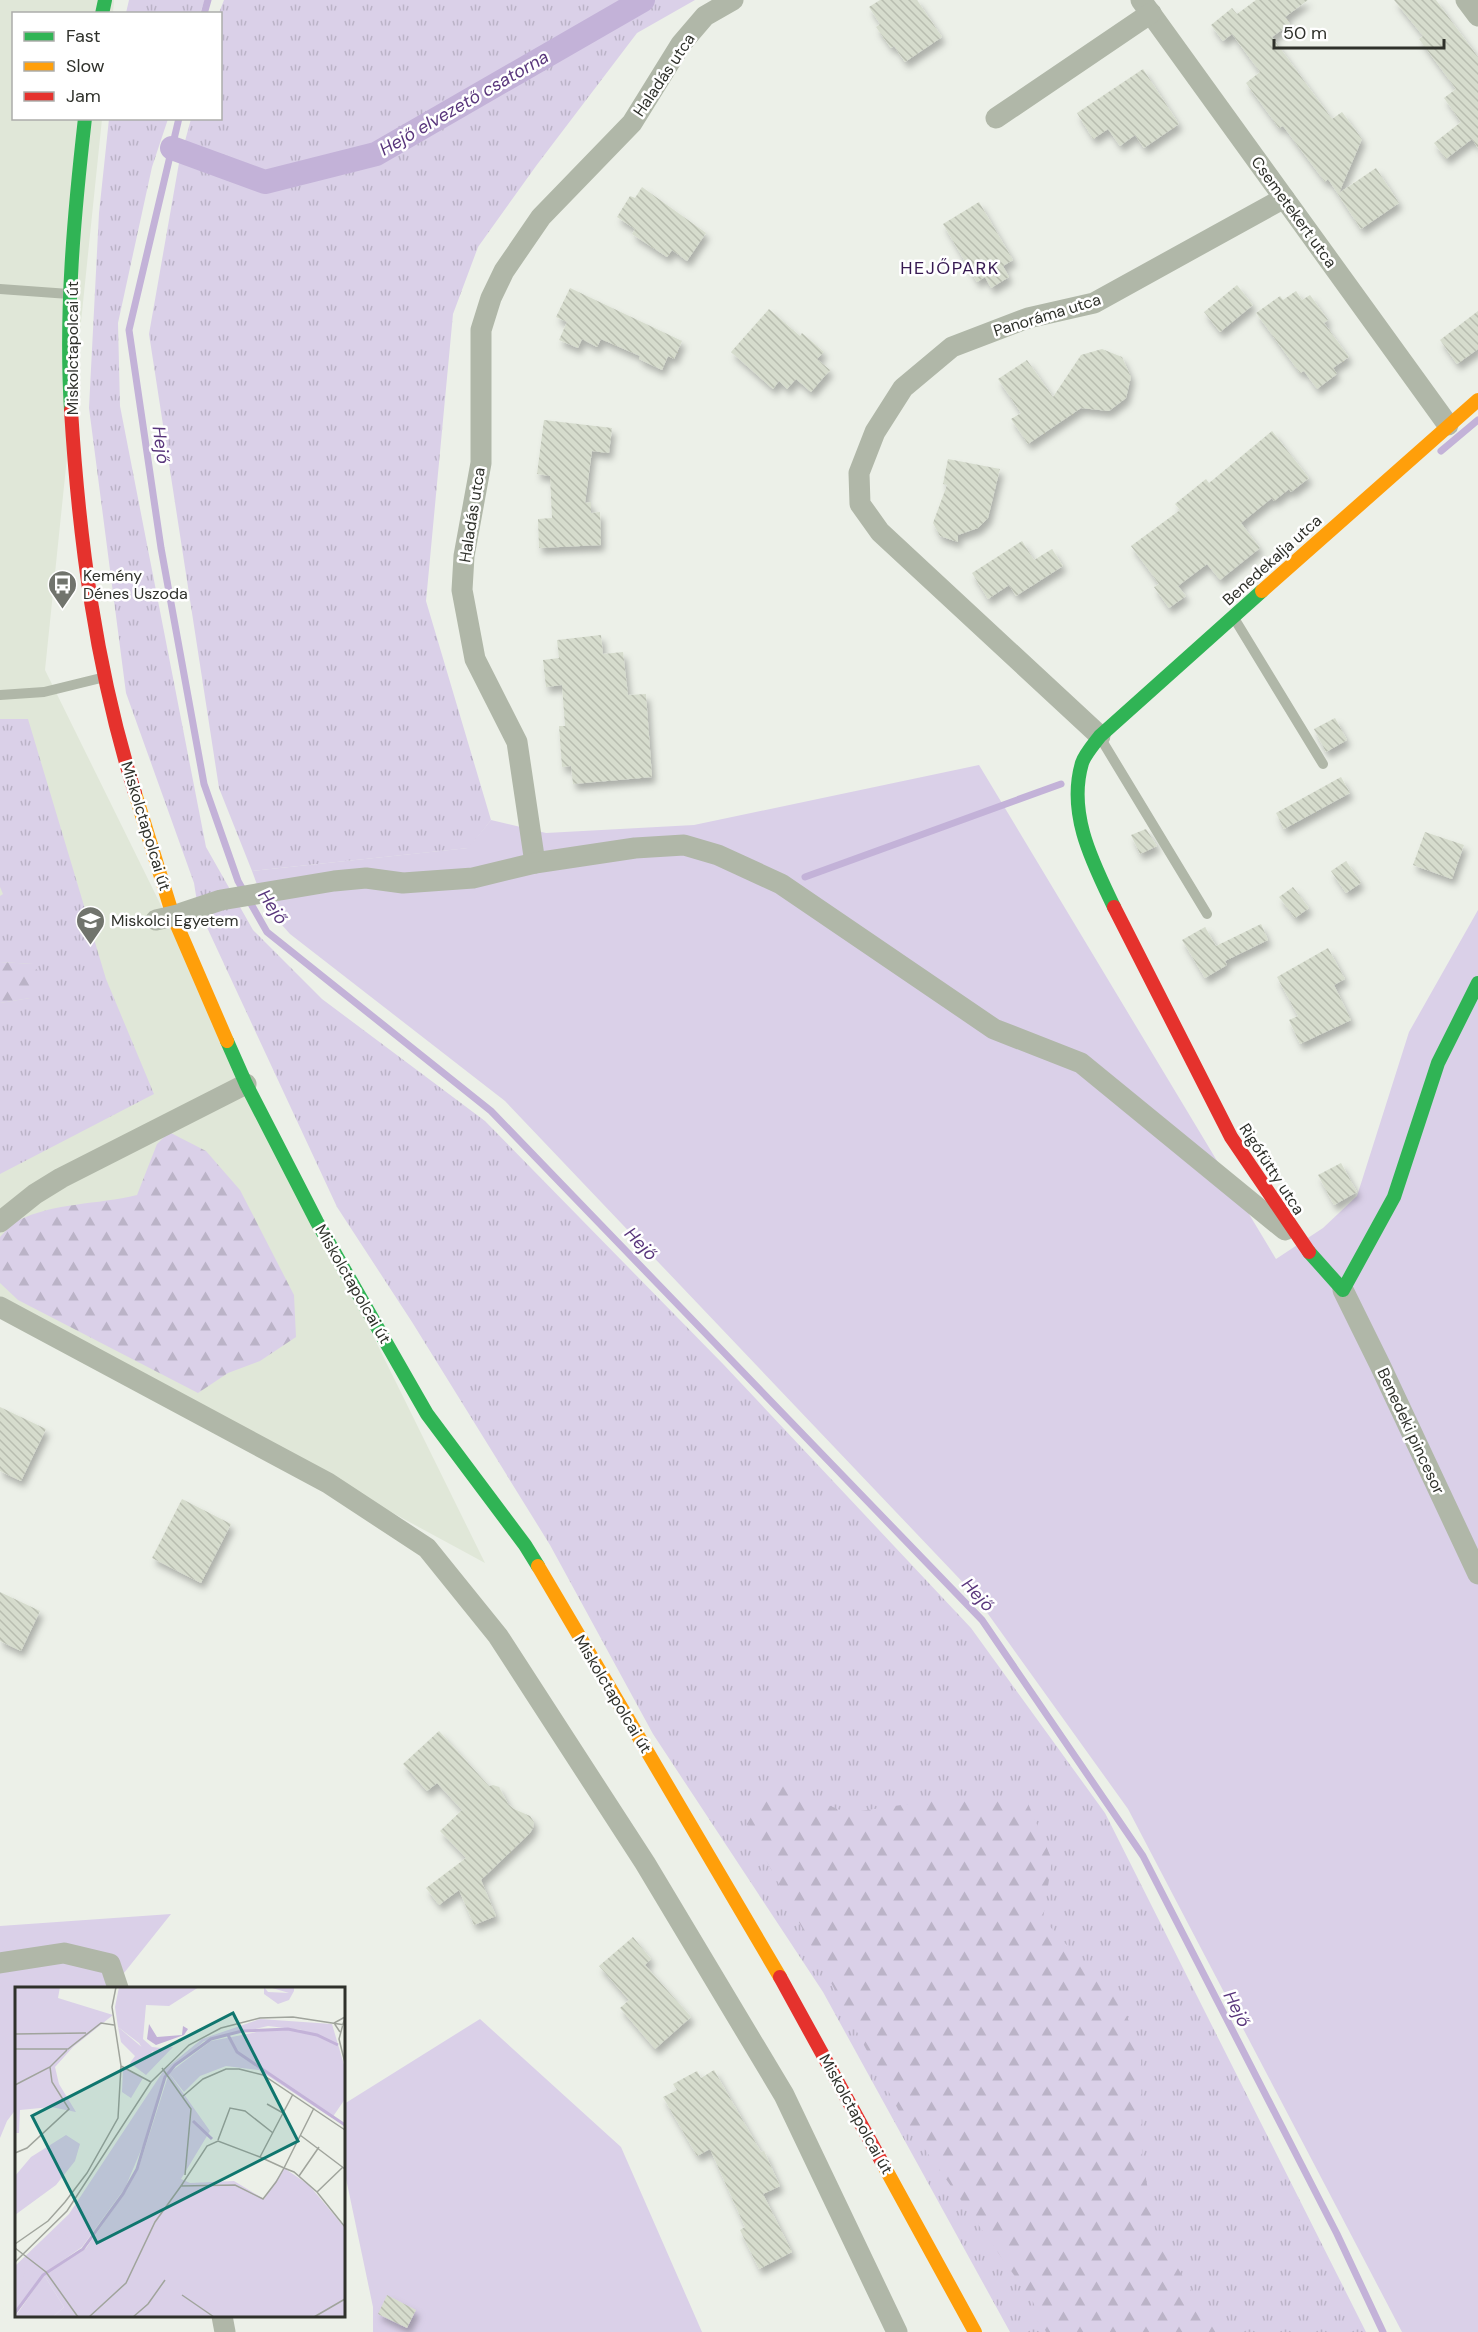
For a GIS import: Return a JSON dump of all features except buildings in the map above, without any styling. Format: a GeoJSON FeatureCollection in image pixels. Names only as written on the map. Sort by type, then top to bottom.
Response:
{"type":"FeatureCollection","features":[{"type":"Feature","properties":{"kind":"street","name":"Haladás utca"},"geometry":{"type":"LineString","coordinates":[[535,863],[517,742],[475,659],[462,590],[464,556],[481,463],[481,330],[491,298],[504,271],[541,217],[632,123],[681,44],[705,16],[733,0]]}},
{"type":"Feature","properties":{"kind":"street"},"geometry":{"type":"LineString","coordinates":[[1466,0],[1478,16]]}},
{"type":"Feature","properties":{"kind":"street"},"geometry":{"type":"LineString","coordinates":[[996,118],[1146,7]]}},
{"type":"Feature","properties":{"kind":"street","name":"Csemetekert utca"},"geometry":{"type":"LineString","coordinates":[[1146,7],[1448,425]]}},
{"type":"Feature","properties":{"kind":"street","name":"Miskolctapolcai út"},"geometry":{"type":"LineString","coordinates":[[85,120],[77,186],[70,294],[70,390],[76,488],[84,560],[104,677],[170,916],[246,1084],[317,1222],[427,1414],[525,1545],[792,1997],[975,2332]]}},
{"type":"Feature","properties":{"kind":"street","name":"Panoráma utca"},"geometry":{"type":"LineString","coordinates":[[1095,741],[880,532],[860,504],[859,473],[875,432],[903,388],[952,347],[1028,318],[1094,303],[1284,198]]}},
{"type":"Feature","properties":{"kind":"street","name":"Benedekalja utca"},"geometry":{"type":"LineString","coordinates":[[1095,741],[1478,400]]}},
{"type":"Feature","properties":{"kind":"street","name":"Rigófütty utca"},"geometry":{"type":"LineString","coordinates":[[1095,741],[1082,762],[1078,817],[1095,866],[1122,926],[1231,1137],[1302,1245],[1343,1290]]}},
{"type":"Feature","properties":{"kind":"street"},"geometry":{"type":"LineString","coordinates":[[170,916],[268,893],[366,878],[403,883],[473,878],[535,863],[635,848],[684,845],[718,855],[781,884],[994,1029],[1082,1063],[1302,1245]]}},
{"type":"Feature","properties":{"kind":"street"},"geometry":{"type":"LineString","coordinates":[[218,903],[291,889]]}},
{"type":"Feature","properties":{"kind":"street"},"geometry":{"type":"LineString","coordinates":[[1343,1290],[1394,1197],[1438,1063],[1478,983]]}},
{"type":"Feature","properties":{"kind":"street"},"geometry":{"type":"LineString","coordinates":[[0,1222],[34,1194],[61,1178],[246,1084]]}},
{"type":"Feature","properties":{"kind":"street","name":"Benedeki pincesor"},"geometry":{"type":"LineString","coordinates":[[1343,1290],[1478,1574]]}},
{"type":"Feature","properties":{"kind":"street"},"geometry":{"type":"LineString","coordinates":[[0,1307],[328,1483],[427,1548],[498,1636],[645,1863],[700,1954],[784,2095],[897,2332]]}},
{"type":"Feature","properties":{"kind":"street"},"geometry":{"type":"LineString","coordinates":[[0,1963],[64,1953],[110,1964],[117,1987]]}},
{"type":"Feature","properties":{"kind":"street"},"geometry":{"type":"LineString","coordinates":[[222,2317],[225,2332]]}},
{"type":"Feature","properties":{"kind":"lane"},"geometry":{"type":"LineString","coordinates":[[0,289],[70,294]]}},
{"type":"Feature","properties":{"kind":"lane"},"geometry":{"type":"LineString","coordinates":[[1233,617],[1247,636],[1323,764]]}},
{"type":"Feature","properties":{"kind":"lane"},"geometry":{"type":"LineString","coordinates":[[0,695],[44,692],[104,677]]}},
{"type":"Feature","properties":{"kind":"lane"},"geometry":{"type":"LineString","coordinates":[[1095,741],[1112,756],[1207,914]]}},
{"type":"Feature","properties":{"kind":"shaded area","name":"Miskolci Egyetem"},"geometry":{"type":"Polygon","coordinates":[[[0,0],[114,0],[113,12],[12,12],[12,120],[102,120],[45,670],[485,1563],[0,1300],[0,0]]]}},
{"type":"Feature","properties":{"kind":"green space"},"geometry":{"type":"Polygon","coordinates":[[[129,0],[205,0],[200,12],[126,12],[129,0]]]}},
{"type":"Feature","properties":{"kind":"green space"},"geometry":{"type":"Polygon","coordinates":[[[224,0],[695,0],[637,33],[478,247],[453,314],[426,601],[491,820],[469,848],[252,871],[219,788],[149,334],[179,163],[191,120],[222,120],[222,12],[219,12],[224,0]]]}},
{"type":"Feature","properties":{"kind":"green space"},"geometry":{"type":"Polygon","coordinates":[[[109,120],[168,120],[152,167],[118,323],[120,406],[206,847],[253,930],[322,999],[485,1121],[724,1365],[971,1628],[1105,1813],[1366,2332],[1010,2332],[823,1992],[653,1734],[550,1545],[412,1322],[337,1207],[198,908],[194,883],[126,693],[89,408],[99,213],[109,120]]]}},
{"type":"Feature","properties":{"kind":"green space"},"geometry":{"type":"Polygon","coordinates":[[[0,719],[28,719],[106,979],[154,1094],[0,1174],[0,1003],[30,998],[33,964],[0,962],[0,896],[3,894],[0,887],[0,719]]]}},
{"type":"Feature","properties":{"kind":"green space"},"geometry":{"type":"Polygon","coordinates":[[[979,765],[1276,1259],[1323,1228],[1357,1196],[1409,1032],[1478,910],[1478,2332],[1402,2332],[1128,1809],[973,1593],[505,1101],[290,934],[265,906],[252,871],[468,848],[491,820],[546,833],[694,825],[979,765]]]}},
{"type":"Feature","properties":{"kind":"green space"},"geometry":{"type":"Polygon","coordinates":[[[0,962],[33,964],[47,985],[30,998],[0,1003],[0,962]]]}},
{"type":"Feature","properties":{"kind":"green space"},"geometry":{"type":"Polygon","coordinates":[[[169,1132],[206,1151],[240,1190],[294,1295],[296,1337],[260,1361],[228,1373],[198,1393],[18,1300],[0,1283],[0,1237],[13,1224],[46,1210],[137,1195],[157,1144],[169,1132]]]}},
{"type":"Feature","properties":{"kind":"green space"},"geometry":{"type":"Polygon","coordinates":[[[772,1781],[847,1813],[949,1798],[1027,1801],[1052,1860],[1043,1919],[1086,1966],[1117,1994],[1141,2049],[1142,2156],[1155,2230],[1213,2327],[1224,2332],[1046,2332],[1033,2302],[902,2117],[747,1824],[772,1781]]]}},
{"type":"Feature","properties":{"kind":"green space"},"geometry":{"type":"Polygon","coordinates":[[[171,1914],[113,1987],[15,1987],[15,2110],[7,2121],[0,2138],[0,1926],[171,1914]]]}},
{"type":"Feature","properties":{"kind":"green space"},"geometry":{"type":"Polygon","coordinates":[[[480,2019],[621,2147],[702,2332],[373,2332],[373,2307],[345,2174],[345,2103],[480,2019]]]}},
{"type":"Feature","properties":{"kind":"waterway","name":"Hejő"},"geometry":{"type":"LineString","coordinates":[[205,12],[208,0]]}},
{"type":"Feature","properties":{"kind":"waterway","name":"Hejő elvezető csatorna"},"geometry":{"type":"LineString","coordinates":[[172,148],[265,182],[376,154],[643,0]]}},
{"type":"Feature","properties":{"kind":"waterway","name":"Hejő"},"geometry":{"type":"LineString","coordinates":[[179,120],[129,330],[161,548],[204,784],[238,881],[267,932],[491,1111],[982,1620],[1143,1856],[1337,2234],[1383,2332]]}},
{"type":"Feature","properties":{"kind":"waterway"},"geometry":{"type":"LineString","coordinates":[[1441,451],[1478,420]]}},
{"type":"Feature","properties":{"kind":"waterway"},"geometry":{"type":"LineString","coordinates":[[805,877],[1061,784]]}},
{"type":"Feature","properties":{"kind":"traffic: fast"},"geometry":{"type":"LineString","coordinates":[[102,12],[105,0]]}},
{"type":"Feature","properties":{"kind":"traffic: fast"},"geometry":{"type":"LineString","coordinates":[[71,410],[70,301],[77,191],[85,120]]}},
{"type":"Feature","properties":{"kind":"traffic: fast"},"geometry":{"type":"LineString","coordinates":[[1114,907],[1084,838],[1078,801],[1078,782],[1083,760],[1100,736],[1262,591]]}},
{"type":"Feature","properties":{"kind":"traffic: fast"},"geometry":{"type":"LineString","coordinates":[[1309,1252],[1343,1290],[1394,1197],[1438,1063],[1478,983]]}},
{"type":"Feature","properties":{"kind":"traffic: fast"},"geometry":{"type":"LineString","coordinates":[[227,1041],[246,1084],[317,1222],[427,1414],[525,1545],[538,1566]]}},
{"type":"Feature","properties":{"kind":"traffic: slow"},"geometry":{"type":"LineString","coordinates":[[1262,591],[1478,400]]}},
{"type":"Feature","properties":{"kind":"traffic: slow"},"geometry":{"type":"LineString","coordinates":[[135,793],[173,916],[227,1041]]}},
{"type":"Feature","properties":{"kind":"traffic: slow"},"geometry":{"type":"LineString","coordinates":[[538,1566],[780,1977]]}},
{"type":"Feature","properties":{"kind":"traffic: slow"},"geometry":{"type":"LineString","coordinates":[[884,2166],[975,2332]]}},
{"type":"Feature","properties":{"kind":"traffic: jam"},"geometry":{"type":"LineString","coordinates":[[71,410],[74,459],[91,604],[110,699],[135,793]]}},
{"type":"Feature","properties":{"kind":"traffic: jam"},"geometry":{"type":"LineString","coordinates":[[1114,907],[1231,1137],[1309,1252]]}},
{"type":"Feature","properties":{"kind":"traffic: jam"},"geometry":{"type":"LineString","coordinates":[[780,1977],[884,2166]]}},
{"type":"Feature","properties":{"kind":"place","name":"Kemény Dénes Uszoda"},"geometry":{"type":"Point","coordinates":[62,610]}},
{"type":"Feature","properties":{"kind":"place","name":"Miskolci Egyetem"},"geometry":{"type":"Point","coordinates":[90,946]}},
{"type":"Feature","properties":{"kind":"district","name":"HEJŐPARK"},"geometry":{"type":"Point","coordinates":[950,268]}}]}
